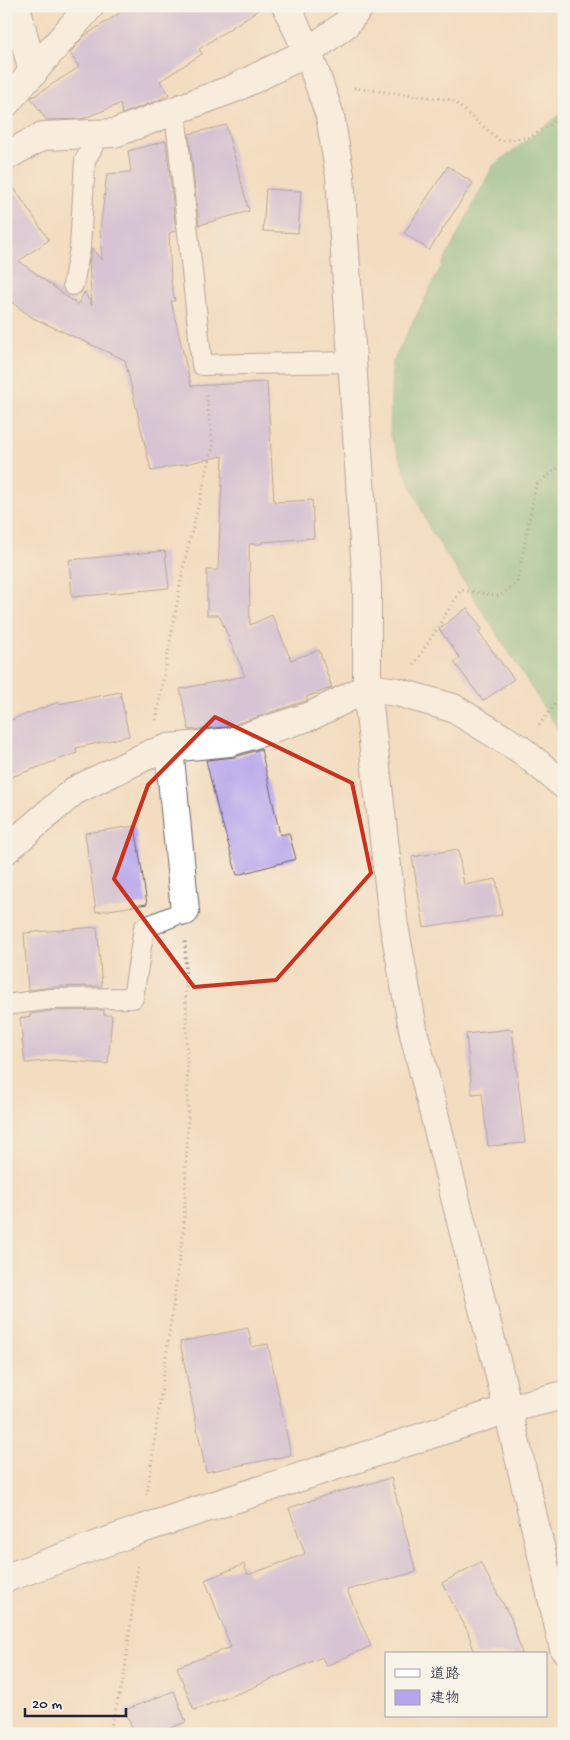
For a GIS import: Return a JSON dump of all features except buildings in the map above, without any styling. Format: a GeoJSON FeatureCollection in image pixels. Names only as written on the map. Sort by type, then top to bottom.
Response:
{"type":"FeatureCollection","features":[{"type":"Feature","properties":{"kind":"street"},"geometry":{"type":"LineString","coordinates":[[16,6],[33,73]]}},
{"type":"Feature","properties":{"kind":"street"},"geometry":{"type":"LineString","coordinates":[[6,103],[90,6]]}},
{"type":"Feature","properties":{"kind":"street"},"geometry":{"type":"LineString","coordinates":[[286,6],[308,52],[330,116],[340,176],[367,588],[367,688],[388,875],[403,978],[414,1034],[508,1409],[564,1649]]}},
{"type":"Feature","properties":{"kind":"street"},"geometry":{"type":"LineString","coordinates":[[6,156],[43,136],[115,133],[235,88],[308,52],[346,24],[360,6]]}},
{"type":"Feature","properties":{"kind":"street"},"geometry":{"type":"LineString","coordinates":[[6,850],[74,791],[160,751],[230,742],[311,716],[367,688],[397,692],[453,708],[520,749],[564,785]]}},
{"type":"Feature","properties":{"kind":"street"},"geometry":{"type":"LineString","coordinates":[[160,751],[185,911]]}},
{"type":"Feature","properties":{"kind":"street"},"geometry":{"type":"LineString","coordinates":[[6,1578],[142,1528],[508,1409],[564,1395]]}},
{"type":"Feature","properties":{"kind":"lane"},"geometry":{"type":"LineString","coordinates":[[175,111],[202,365],[352,362]]}},
{"type":"Feature","properties":{"kind":"lane"},"geometry":{"type":"LineString","coordinates":[[73,285],[80,248],[85,160],[100,134]]}},
{"type":"Feature","properties":{"kind":"lane"},"geometry":{"type":"LineString","coordinates":[[6,1005],[51,999],[133,998],[144,928],[185,911]]}},
{"type":"Feature","properties":{"kind":"path"},"geometry":{"type":"LineString","coordinates":[[322,95],[353,88],[452,100],[500,141],[531,137],[564,116]]}},
{"type":"Feature","properties":{"kind":"path"},"geometry":{"type":"LineString","coordinates":[[160,751],[184,564],[213,446],[202,365]]}},
{"type":"Feature","properties":{"kind":"path"},"geometry":{"type":"LineString","coordinates":[[397,692],[461,590],[500,596],[517,582],[536,485],[564,463]]}},
{"type":"Feature","properties":{"kind":"path"},"geometry":{"type":"LineString","coordinates":[[520,749],[564,693]]}},
{"type":"Feature","properties":{"kind":"path"},"geometry":{"type":"LineString","coordinates":[[109,1734],[124,1677],[142,1528],[184,1226],[188,1114],[185,911]]}},
{"type":"Feature","properties":{"kind":"highlighted area"},"geometry":{"type":"Polygon","coordinates":[[[215,717],[352,783],[371,873],[276,980],[194,987],[114,879],[148,785],[215,717]]]}},
{"type":"Feature","properties":{"kind":"green space"},"geometry":{"type":"Polygon","coordinates":[[[564,112],[564,739],[429,527],[390,435],[392,363],[493,166],[564,112]]]}}]}
